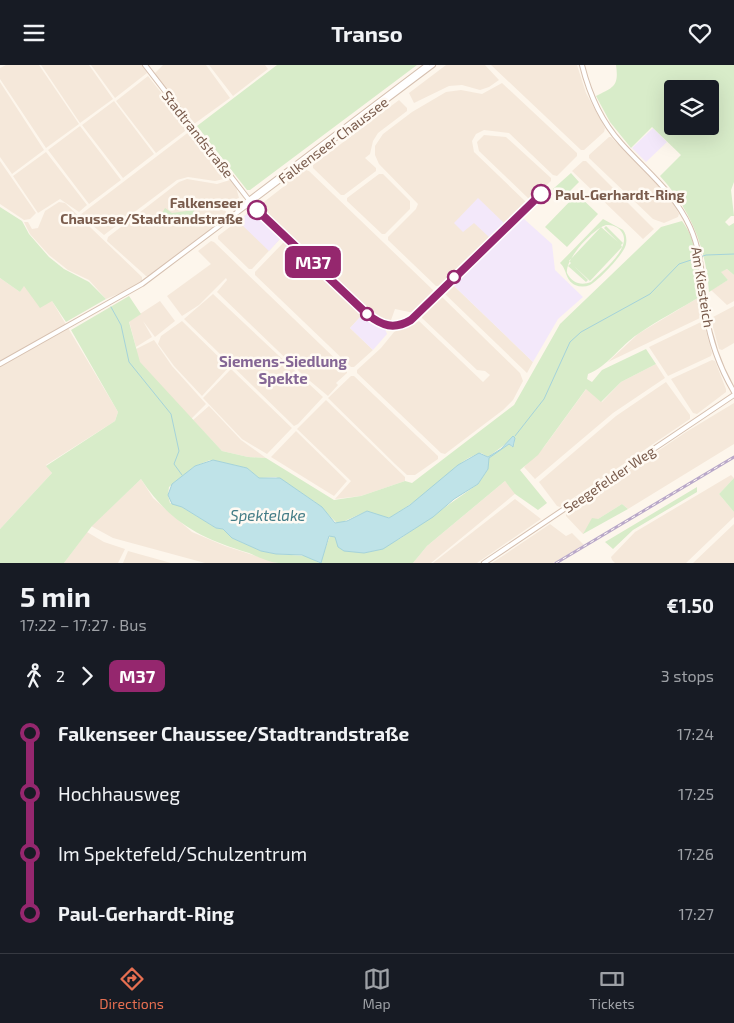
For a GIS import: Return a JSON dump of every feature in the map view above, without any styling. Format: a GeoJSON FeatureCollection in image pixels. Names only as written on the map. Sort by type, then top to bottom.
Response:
{"type":"FeatureCollection","features":[{"type":"Feature","properties":{"kind":"street","name":"Stadtrandstraße"},"geometry":{"type":"LineString","coordinates":[[145,65],[249,201]]}},
{"type":"Feature","properties":{"kind":"street","name":"Falkenseer Chaussee"},"geometry":{"type":"LineString","coordinates":[[0,364],[142,284],[427,65]]}},
{"type":"Feature","properties":{"kind":"street","name":"Falkenseer Chaussee"},"geometry":{"type":"LineString","coordinates":[[399,88],[433,65]]}},
{"type":"Feature","properties":{"kind":"street","name":"Am Kiesteich"},"geometry":{"type":"LineString","coordinates":[[582,65],[591,95],[611,130],[666,188],[685,216],[696,241],[703,268],[705,310],[709,332],[719,362],[734,393]]}},
{"type":"Feature","properties":{"kind":"street","name":"Seegefelder Weg"},"geometry":{"type":"LineString","coordinates":[[484,563],[734,393]]}},
{"type":"Feature","properties":{"kind":"shaded area"},"geometry":{"type":"Polygon","coordinates":[[[6,65],[39,65],[79,124],[46,148],[0,79],[0,68],[6,65]]]}},
{"type":"Feature","properties":{"kind":"shaded area"},"geometry":{"type":"Polygon","coordinates":[[[41,65],[89,65],[113,99],[80,123],[41,65]]]}},
{"type":"Feature","properties":{"kind":"shaded area"},"geometry":{"type":"Polygon","coordinates":[[[91,65],[142,65],[147,73],[115,98],[91,65]]]}},
{"type":"Feature","properties":{"kind":"shaded area"},"geometry":{"type":"Polygon","coordinates":[[[163,65],[206,65],[230,98],[194,124],[154,74],[163,65]]]}},
{"type":"Feature","properties":{"kind":"shaded area"},"geometry":{"type":"Polygon","coordinates":[[[209,65],[265,65],[268,69],[233,96],[209,65]]]}},
{"type":"Feature","properties":{"kind":"shaded area"},"geometry":{"type":"Polygon","coordinates":[[[446,65],[485,65],[499,80],[489,87],[480,90],[462,85],[449,86],[414,103],[409,93],[446,65]]]}},
{"type":"Feature","properties":{"kind":"shaded area"},"geometry":{"type":"Polygon","coordinates":[[[491,65],[577,65],[586,93],[605,128],[604,132],[584,150],[581,150],[491,65]]]}},
{"type":"Feature","properties":{"kind":"shaded area"},"geometry":{"type":"Polygon","coordinates":[[[148,76],[189,128],[156,153],[116,101],[148,76]]]}},
{"type":"Feature","properties":{"kind":"shaded area"},"geometry":{"type":"Polygon","coordinates":[[[0,82],[44,150],[12,174],[0,157],[0,82]]]}},
{"type":"Feature","properties":{"kind":"shaded area"},"geometry":{"type":"Polygon","coordinates":[[[502,83],[577,153],[577,156],[557,176],[553,175],[509,133],[484,130],[476,134],[472,141],[474,152],[526,202],[526,205],[439,286],[436,286],[388,240],[388,237],[416,209],[418,204],[379,164],[375,155],[375,146],[383,134],[412,112],[446,92],[461,90],[482,94],[502,83]]]}},
{"type":"Feature","properties":{"kind":"shaded area"},"geometry":{"type":"Polygon","coordinates":[[[399,100],[407,108],[407,111],[378,133],[373,141],[370,154],[365,158],[376,168],[376,171],[344,195],[341,195],[313,168],[313,165],[399,100]]]}},
{"type":"Feature","properties":{"kind":"shaded area"},"geometry":{"type":"Polygon","coordinates":[[[114,101],[154,154],[123,178],[82,125],[114,101]]]}},
{"type":"Feature","properties":{"kind":"shaded area"},"geometry":{"type":"Polygon","coordinates":[[[80,126],[121,180],[89,204],[48,150],[80,126]]]}},
{"type":"Feature","properties":{"kind":"shaded area"},"geometry":{"type":"Polygon","coordinates":[[[653,128],[667,142],[646,162],[632,148],[653,128]]]}},
{"type":"Feature","properties":{"kind":"shaded area"},"geometry":{"type":"Polygon","coordinates":[[[190,131],[225,173],[224,179],[215,181],[188,177],[177,180],[104,235],[80,215],[190,131]]]}},
{"type":"Feature","properties":{"kind":"shaded area"},"geometry":{"type":"Polygon","coordinates":[[[484,135],[506,137],[551,178],[551,181],[532,199],[529,199],[479,151],[477,142],[484,135]]]}},
{"type":"Feature","properties":{"kind":"shaded area"},"geometry":{"type":"Polygon","coordinates":[[[609,137],[668,195],[679,214],[678,217],[664,223],[653,219],[589,158],[589,155],[609,137]]]}},
{"type":"Feature","properties":{"kind":"shaded area"},"geometry":{"type":"Polygon","coordinates":[[[46,152],[87,205],[79,212],[60,199],[38,213],[13,176],[46,152]]]}},
{"type":"Feature","properties":{"kind":"shaded area"},"geometry":{"type":"Polygon","coordinates":[[[0,161],[36,213],[30,219],[24,220],[0,204],[0,161]]]}},
{"type":"Feature","properties":{"kind":"shaded area"},"geometry":{"type":"Polygon","coordinates":[[[583,161],[586,161],[654,229],[643,239],[572,171],[583,161]]]}},
{"type":"Feature","properties":{"kind":"shaded area"},"geometry":{"type":"Polygon","coordinates":[[[306,170],[433,290],[433,293],[414,313],[395,309],[390,323],[379,319],[260,207],[260,205],[287,184],[286,182],[306,170]]]}},
{"type":"Feature","properties":{"kind":"shaded area"},"geometry":{"type":"Polygon","coordinates":[[[379,174],[383,174],[410,201],[410,209],[385,234],[382,234],[347,201],[347,198],[379,174]]]}},
{"type":"Feature","properties":{"kind":"shaded area"},"geometry":{"type":"Polygon","coordinates":[[[187,179],[217,184],[230,180],[236,187],[239,198],[224,209],[229,216],[149,276],[146,276],[107,241],[108,237],[179,182],[187,179]]]}},
{"type":"Feature","properties":{"kind":"shaded area"},"geometry":{"type":"Polygon","coordinates":[[[478,198],[505,224],[490,238],[474,223],[463,232],[454,223],[478,198]]]}},
{"type":"Feature","properties":{"kind":"shaded area"},"geometry":{"type":"Polygon","coordinates":[[[59,202],[65,203],[142,277],[142,281],[128,290],[106,299],[89,280],[68,270],[49,255],[30,234],[24,222],[28,222],[32,229],[38,228],[45,211],[59,202]]]}},
{"type":"Feature","properties":{"kind":"shaded area"},"geometry":{"type":"Polygon","coordinates":[[[251,211],[280,236],[280,239],[252,269],[249,269],[218,239],[218,236],[251,211]]]}},
{"type":"Feature","properties":{"kind":"shaded area"},"geometry":{"type":"Polygon","coordinates":[[[251,211],[280,236],[280,239],[269,251],[238,221],[251,211]]]}},
{"type":"Feature","properties":{"kind":"shaded area"},"geometry":{"type":"Polygon","coordinates":[[[523,218],[552,244],[555,270],[583,297],[558,319],[533,362],[452,284],[523,218]]]}},
{"type":"Feature","properties":{"kind":"shaded area"},"geometry":{"type":"Polygon","coordinates":[[[211,241],[347,370],[347,373],[336,383],[338,385],[328,396],[304,376],[217,292],[227,280],[226,278],[199,305],[182,316],[167,296],[211,264],[198,251],[211,241]]]}},
{"type":"Feature","properties":{"kind":"shaded area"},"geometry":{"type":"Polygon","coordinates":[[[286,242],[362,315],[350,328],[373,350],[354,367],[351,367],[255,275],[255,272],[286,242]]]}},
{"type":"Feature","properties":{"kind":"shaded area"},"geometry":{"type":"Polygon","coordinates":[[[727,269],[734,275],[734,301],[727,305],[711,290],[728,280],[720,272],[727,269]]]}},
{"type":"Feature","properties":{"kind":"shaded area"},"geometry":{"type":"Polygon","coordinates":[[[0,278],[20,292],[24,285],[52,301],[118,412],[115,421],[46,465],[52,473],[0,529],[0,278]]]}},
{"type":"Feature","properties":{"kind":"shaded area"},"geometry":{"type":"Polygon","coordinates":[[[452,284],[533,362],[527,373],[445,294],[452,284]]]}},
{"type":"Feature","properties":{"kind":"shaded area"},"geometry":{"type":"Polygon","coordinates":[[[213,294],[323,397],[298,424],[294,426],[184,319],[213,294]]]}},
{"type":"Feature","properties":{"kind":"shaded area"},"geometry":{"type":"Polygon","coordinates":[[[701,296],[702,315],[700,318],[608,362],[638,334],[701,296]]]}},
{"type":"Feature","properties":{"kind":"shaded area"},"geometry":{"type":"Polygon","coordinates":[[[442,297],[520,373],[523,381],[513,400],[503,410],[445,454],[441,453],[357,373],[357,370],[381,348],[394,332],[419,321],[483,382],[490,375],[485,371],[477,370],[422,318],[422,314],[438,298],[442,297]]]}},
{"type":"Feature","properties":{"kind":"shaded area"},"geometry":{"type":"Polygon","coordinates":[[[160,301],[175,321],[155,337],[143,321],[152,337],[136,347],[129,321],[160,301]]]}},
{"type":"Feature","properties":{"kind":"shaded area"},"geometry":{"type":"Polygon","coordinates":[[[734,306],[734,343],[722,350],[719,349],[711,320],[713,317],[734,306]]]}},
{"type":"Feature","properties":{"kind":"shaded area"},"geometry":{"type":"Polygon","coordinates":[[[362,315],[385,329],[387,334],[373,350],[350,328],[362,315]]]}},
{"type":"Feature","properties":{"kind":"shaded area"},"geometry":{"type":"Polygon","coordinates":[[[182,321],[229,367],[202,396],[174,366],[158,344],[161,336],[182,321]]]}},
{"type":"Feature","properties":{"kind":"shaded area"},"geometry":{"type":"Polygon","coordinates":[[[701,322],[704,324],[712,353],[711,356],[668,376],[649,347],[701,322]]]}},
{"type":"Feature","properties":{"kind":"shaded area"},"geometry":{"type":"Polygon","coordinates":[[[154,340],[172,366],[206,404],[191,419],[139,362],[136,349],[154,340]]]}},
{"type":"Feature","properties":{"kind":"shaded area"},"geometry":{"type":"Polygon","coordinates":[[[712,360],[715,361],[726,392],[697,414],[693,413],[671,379],[712,360]]]}},
{"type":"Feature","properties":{"kind":"shaded area"},"geometry":{"type":"Polygon","coordinates":[[[656,364],[665,378],[613,413],[535,479],[524,467],[544,447],[587,388],[602,402],[621,382],[656,364]]]}},
{"type":"Feature","properties":{"kind":"shaded area"},"geometry":{"type":"Polygon","coordinates":[[[231,369],[292,428],[267,454],[242,439],[203,398],[231,369]]]}},
{"type":"Feature","properties":{"kind":"shaded area"},"geometry":{"type":"Polygon","coordinates":[[[351,376],[354,376],[438,456],[438,459],[415,475],[407,475],[395,464],[328,398],[351,376]]]}},
{"type":"Feature","properties":{"kind":"shaded area"},"geometry":{"type":"Polygon","coordinates":[[[666,382],[690,415],[690,419],[560,507],[557,506],[539,482],[616,416],[666,382]]]}},
{"type":"Feature","properties":{"kind":"shaded area"},"geometry":{"type":"Polygon","coordinates":[[[326,400],[405,477],[405,481],[361,496],[335,499],[351,481],[297,429],[326,400]]]}},
{"type":"Feature","properties":{"kind":"shaded area"},"geometry":{"type":"Polygon","coordinates":[[[734,403],[734,444],[628,509],[622,504],[598,519],[583,534],[566,516],[566,513],[686,432],[734,403]]]}},
{"type":"Feature","properties":{"kind":"shaded area"},"geometry":{"type":"Polygon","coordinates":[[[209,406],[241,440],[266,458],[248,457],[222,451],[193,420],[209,406]]]}},
{"type":"Feature","properties":{"kind":"shaded area"},"geometry":{"type":"Polygon","coordinates":[[[296,431],[347,481],[334,496],[271,457],[296,431]]]}},
{"type":"Feature","properties":{"kind":"shaded area"},"geometry":{"type":"Polygon","coordinates":[[[731,475],[734,478],[719,494],[734,512],[734,517],[686,563],[615,563],[612,560],[611,557],[635,532],[731,475]]]}},
{"type":"Feature","properties":{"kind":"shaded area"},"geometry":{"type":"Polygon","coordinates":[[[141,479],[153,498],[192,532],[225,546],[278,563],[205,563],[113,538],[91,526],[141,479]]]}},
{"type":"Feature","properties":{"kind":"shaded area"},"geometry":{"type":"Polygon","coordinates":[[[505,481],[516,493],[431,563],[413,563],[427,546],[505,481]]]}},
{"type":"Feature","properties":{"kind":"shaded area"},"geometry":{"type":"Polygon","coordinates":[[[515,499],[541,519],[477,563],[433,563],[515,499]]]}},
{"type":"Feature","properties":{"kind":"shaded area"},"geometry":{"type":"Polygon","coordinates":[[[550,524],[566,536],[572,533],[584,545],[553,563],[492,563],[550,524]]]}},
{"type":"Feature","properties":{"kind":"shaded area"},"geometry":{"type":"Polygon","coordinates":[[[734,524],[734,563],[693,563],[734,524]]]}},
{"type":"Feature","properties":{"kind":"shaded area"},"geometry":{"type":"Polygon","coordinates":[[[87,532],[104,542],[125,549],[118,563],[64,563],[87,532]]]}},
{"type":"Feature","properties":{"kind":"shaded area"},"geometry":{"type":"Polygon","coordinates":[[[128,551],[146,556],[171,563],[123,563],[128,551]]]}},
{"type":"Feature","properties":{"kind":"green space"},"geometry":{"type":"Polygon","coordinates":[[[277,65],[417,65],[250,190],[247,190],[197,126],[277,65]]]}},
{"type":"Feature","properties":{"kind":"green space"},"geometry":{"type":"Polygon","coordinates":[[[616,65],[734,65],[734,182],[731,190],[734,216],[731,216],[725,222],[729,226],[734,223],[734,275],[727,269],[721,272],[728,280],[709,292],[704,260],[695,230],[680,202],[660,176],[681,155],[652,127],[631,148],[610,122],[596,96],[611,88],[616,82],[616,65]]]}},
{"type":"Feature","properties":{"kind":"green space"},"geometry":{"type":"Polygon","coordinates":[[[571,173],[579,182],[562,199],[553,189],[571,173]]]}},
{"type":"Feature","properties":{"kind":"green space"},"geometry":{"type":"Polygon","coordinates":[[[577,194],[598,214],[567,247],[545,227],[577,194]]]}},
{"type":"Feature","properties":{"kind":"green space"},"geometry":{"type":"Polygon","coordinates":[[[0,207],[22,221],[29,234],[49,257],[64,269],[89,282],[106,299],[66,322],[52,301],[40,308],[24,286],[20,292],[0,278],[0,207]]]}},
{"type":"Feature","properties":{"kind":"green space"},"geometry":{"type":"Polygon","coordinates":[[[165,208],[172,213],[194,210],[192,218],[170,222],[160,217],[165,208]]]}},
{"type":"Feature","properties":{"kind":"green space"},"geometry":{"type":"Polygon","coordinates":[[[603,219],[623,230],[625,233],[626,244],[621,254],[605,273],[590,285],[581,286],[572,283],[560,263],[603,219]],[[606,225],[587,238],[570,260],[567,273],[574,281],[580,284],[591,282],[609,265],[620,251],[624,237],[621,231],[614,226],[606,225]]]}},
{"type":"Feature","properties":{"kind":"green space"},"geometry":{"type":"Polygon","coordinates":[[[682,221],[695,247],[699,267],[701,296],[638,334],[595,371],[588,374],[587,379],[592,382],[602,370],[646,349],[656,364],[621,382],[601,402],[586,389],[538,455],[520,470],[547,503],[538,510],[515,494],[505,481],[427,546],[413,563],[320,563],[271,562],[201,535],[175,518],[163,507],[141,479],[92,526],[64,563],[0,563],[0,529],[52,473],[46,466],[115,421],[118,412],[71,330],[129,296],[141,314],[129,322],[140,362],[222,451],[248,457],[266,458],[334,500],[361,496],[405,481],[412,483],[514,405],[560,324],[661,227],[682,221]],[[515,437],[488,457],[481,453],[469,458],[420,498],[391,517],[385,518],[367,511],[338,524],[315,502],[276,477],[259,478],[247,468],[210,460],[195,466],[169,487],[170,503],[182,507],[216,528],[223,529],[232,538],[261,551],[306,556],[320,563],[330,536],[335,537],[342,550],[364,553],[378,550],[401,538],[478,484],[488,469],[488,458],[509,444],[512,447],[514,446],[515,437]]]}},
{"type":"Feature","properties":{"kind":"green space"},"geometry":{"type":"Polygon","coordinates":[[[606,226],[623,243],[622,247],[590,281],[574,266],[588,280],[586,282],[568,266],[571,263],[569,261],[601,227],[618,242],[604,228],[606,226]]]}},
{"type":"Feature","properties":{"kind":"green space"},"geometry":{"type":"Polygon","coordinates":[[[734,478],[734,512],[719,494],[734,478]]]}},
{"type":"Feature","properties":{"kind":"green space"},"geometry":{"type":"Polygon","coordinates":[[[697,487],[697,492],[633,530],[613,549],[605,542],[697,487]]]}},
{"type":"Feature","properties":{"kind":"green space"},"geometry":{"type":"Polygon","coordinates":[[[622,504],[628,509],[583,534],[592,518],[598,519],[622,504]]]}},
{"type":"Feature","properties":{"kind":"water","name":"Spektelake"},"geometry":{"type":"Polygon","coordinates":[[[513,436],[515,438],[513,447],[509,444],[489,458],[488,469],[478,484],[454,499],[433,517],[383,549],[364,553],[344,551],[338,547],[335,537],[329,536],[321,563],[302,555],[276,554],[261,551],[232,538],[223,529],[216,528],[182,507],[172,504],[168,495],[172,484],[195,466],[213,460],[247,468],[259,478],[280,478],[322,507],[335,523],[347,521],[367,511],[389,518],[410,505],[458,465],[479,453],[488,457],[501,449],[513,436]]]}},
{"type":"Feature","properties":{"kind":"waterway"},"geometry":{"type":"LineString","coordinates":[[515,436],[544,399],[570,342],[581,332],[650,294],[679,264],[706,255],[734,254]]}},
{"type":"Feature","properties":{"kind":"waterway"},"geometry":{"type":"LineString","coordinates":[[111,307],[121,325],[129,362],[171,414],[179,451],[174,464],[182,475]]}},
{"type":"Feature","properties":{"kind":"railway"},"geometry":{"type":"LineString","coordinates":[[556,563],[734,457]]}},
{"type":"Feature","properties":{"kind":"bus line","name":"M37"},"geometry":{"type":"LineString","coordinates":[[257,210],[367,314],[381,324],[392,327],[405,324],[417,315],[541,194]]}},
{"type":"Feature","properties":{"kind":"place","name":"Paul-Gerhardt-Ring"},"geometry":{"type":"Point","coordinates":[541,194]}},
{"type":"Feature","properties":{"kind":"place","name":"Falkenseer Chaussee/Stadtrandstraße"},"geometry":{"type":"Point","coordinates":[257,210]}},
{"type":"Feature","properties":{"kind":"district","name":"Siemens-Siedlung Spekte"},"geometry":{"type":"Point","coordinates":[283,370]}}]}
